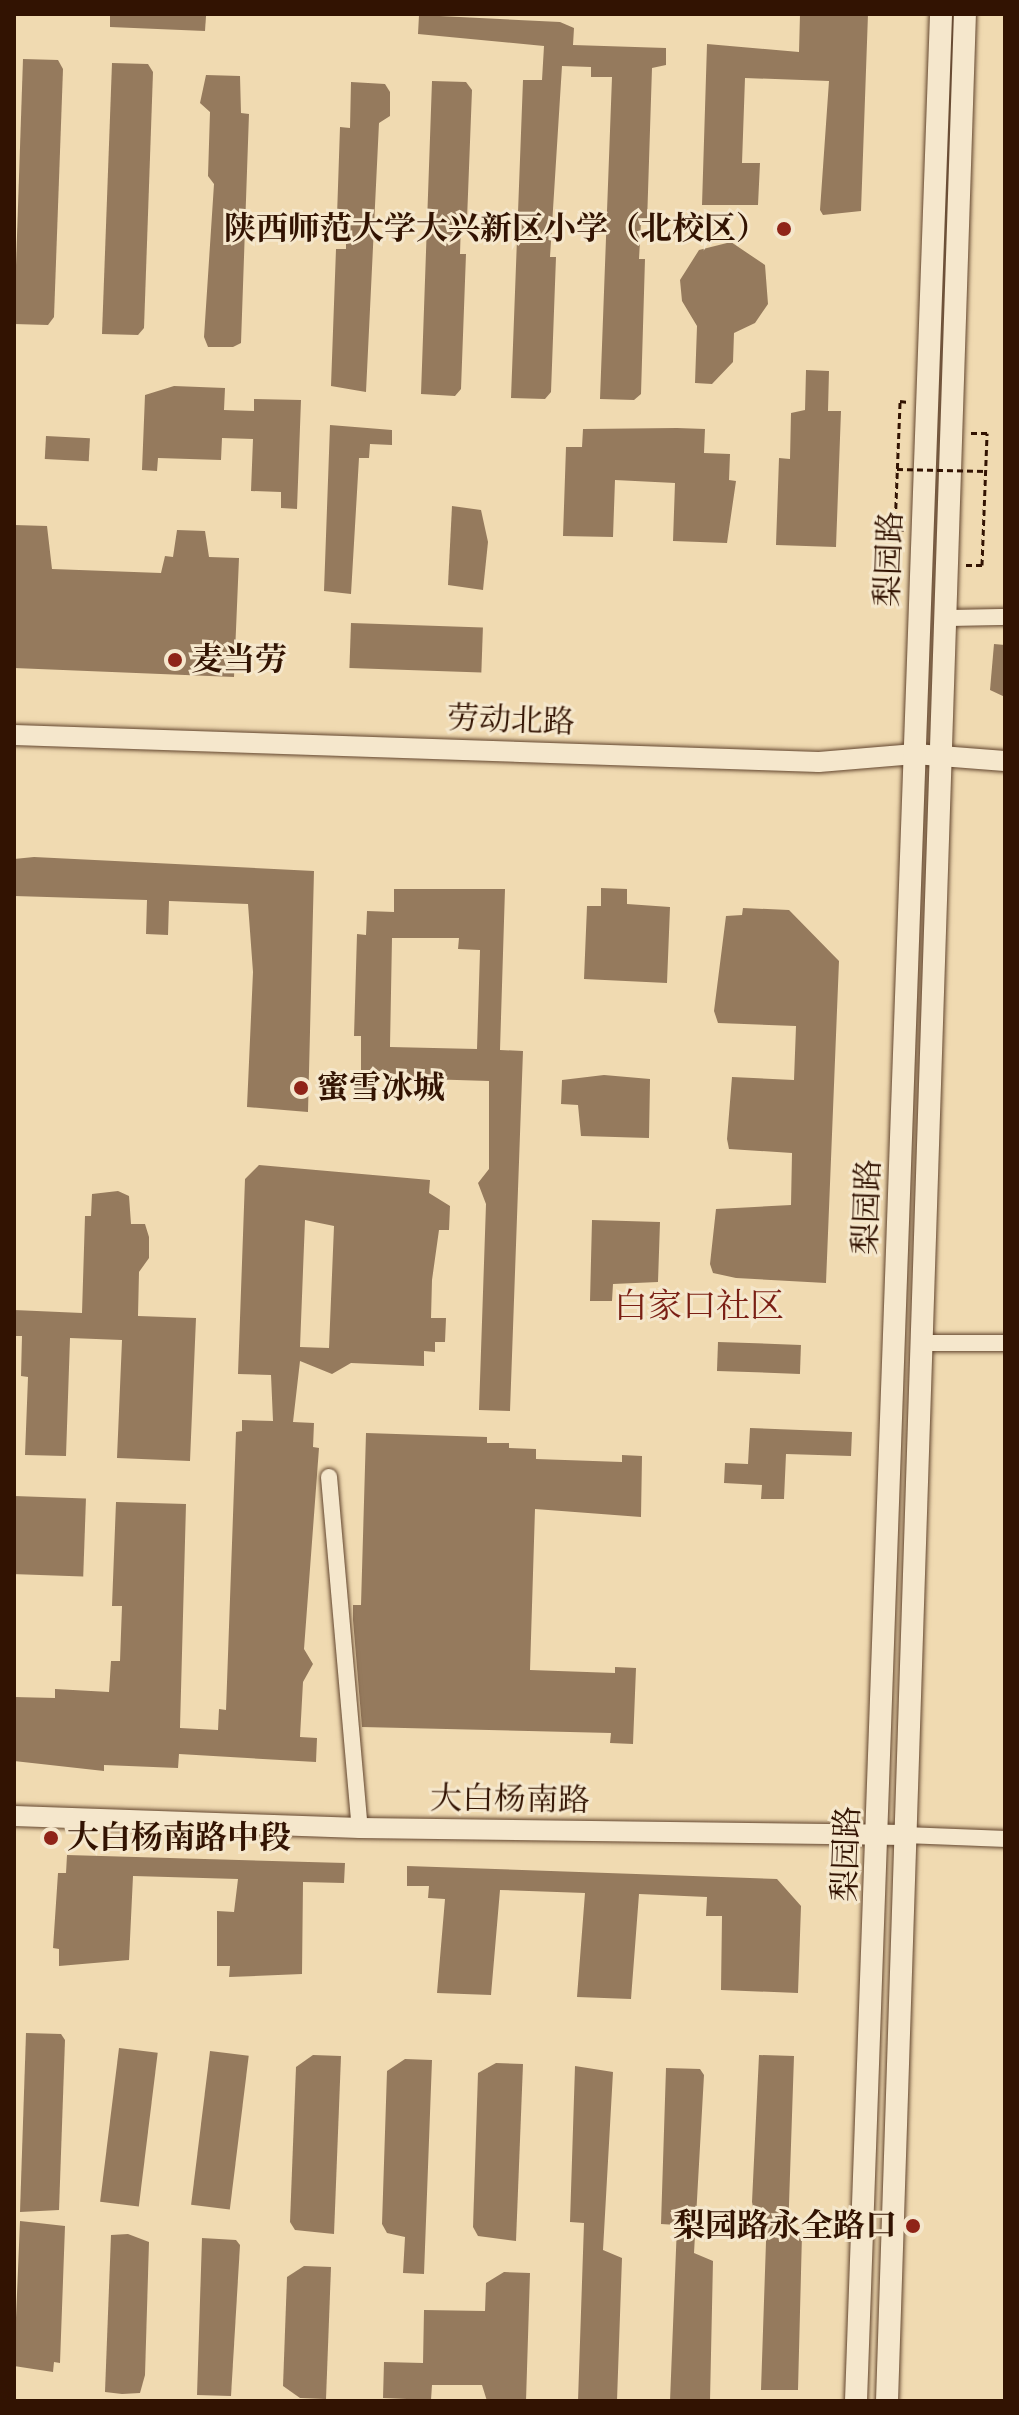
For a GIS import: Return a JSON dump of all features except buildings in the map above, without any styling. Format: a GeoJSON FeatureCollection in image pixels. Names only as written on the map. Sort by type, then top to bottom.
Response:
{"type":"FeatureCollection","features":[{"type":"Feature","properties":{"kind":"main road","name":"梨园路"},"geometry":{"type":"LineString","coordinates":[[856,2401],[880,1834],[941,14]]}},
{"type":"Feature","properties":{"kind":"main road","name":"梨园路"},"geometry":{"type":"LineString","coordinates":[[887,2401],[965,14]]}},
{"type":"Feature","properties":{"kind":"street"},"geometry":{"type":"LineString","coordinates":[[945,618],[1005,617]]}},
{"type":"Feature","properties":{"kind":"street","name":"劳动北路"},"geometry":{"type":"LineString","coordinates":[[14,735],[819,762],[915,754],[940,759],[1005,761]]}},
{"type":"Feature","properties":{"kind":"street"},"geometry":{"type":"LineString","coordinates":[[921,1343],[1005,1343]]}},
{"type":"Feature","properties":{"kind":"street"},"geometry":{"type":"LineString","coordinates":[[329,1477],[360,1828]]}},
{"type":"Feature","properties":{"kind":"street","name":"大白杨南路"},"geometry":{"type":"LineString","coordinates":[[14,1816],[360,1828],[880,1834],[1005,1839]]}},
{"type":"Feature","properties":{"kind":"path"},"geometry":{"type":"LineString","coordinates":[[895,528],[900,401]]}},
{"type":"Feature","properties":{"kind":"path"},"geometry":{"type":"LineString","coordinates":[[982,565],[987,433]]}},
{"type":"Feature","properties":{"kind":"path"},"geometry":{"type":"LineString","coordinates":[[897,469],[986,471]]}},
{"type":"Feature","properties":{"kind":"place","name":"陕西师范大学大兴新区小学（北校区）"},"geometry":{"type":"Point","coordinates":[784,229]}},
{"type":"Feature","properties":{"kind":"place","name":"麦当劳"},"geometry":{"type":"Point","coordinates":[175,660]}},
{"type":"Feature","properties":{"kind":"place","name":"蜜雪冰城"},"geometry":{"type":"Point","coordinates":[301,1088]}},
{"type":"Feature","properties":{"kind":"place","name":"大白杨南路中段"},"geometry":{"type":"Point","coordinates":[51,1838]}},
{"type":"Feature","properties":{"kind":"place","name":"梨园路永全路口"},"geometry":{"type":"Point","coordinates":[913,2226]}},
{"type":"Feature","properties":{"kind":"district","name":"白家口社区"},"geometry":{"type":"Point","coordinates":[699,1306]}}]}
